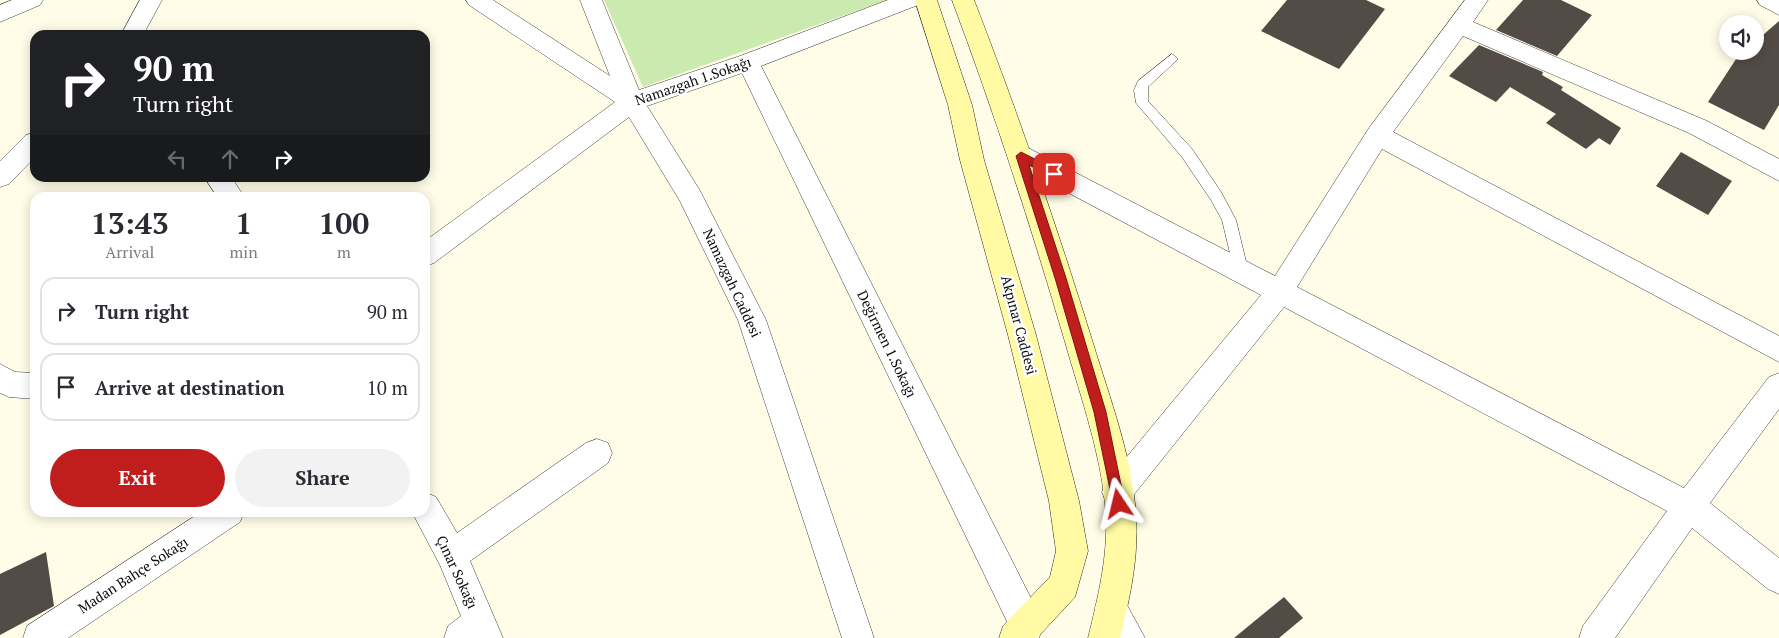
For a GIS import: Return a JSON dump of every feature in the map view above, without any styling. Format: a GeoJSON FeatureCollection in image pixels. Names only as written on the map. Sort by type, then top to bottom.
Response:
{"type":"FeatureCollection","features":[{"type":"Feature","properties":{"kind":"main road","name":"Akpınar Caddesi"},"geometry":{"type":"LineString","coordinates":[[926,0],[960,105],[972,160],[1027,353],[1064,501],[1072,551],[1064,586],[1021,632]]}},
{"type":"Feature","properties":{"kind":"main road"},"geometry":{"type":"LineString","coordinates":[[963,0],[1021,156],[1100,412],[1121,516],[1111,607],[1104,638]]}},
{"type":"Feature","properties":{"kind":"street"},"geometry":{"type":"LineString","coordinates":[[0,14],[32,0]]}},
{"type":"Feature","properties":{"kind":"street"},"geometry":{"type":"LineString","coordinates":[[135,30],[150,0]]}},
{"type":"Feature","properties":{"kind":"street"},"geometry":{"type":"LineString","coordinates":[[477,0],[632,102]]}},
{"type":"Feature","properties":{"kind":"street","name":"Namazgah Caddesi"},"geometry":{"type":"LineString","coordinates":[[591,0],[632,102],[690,196],[752,320],[858,638]]}},
{"type":"Feature","properties":{"kind":"street","name":"Namazgah 1.Sokağı"},"geometry":{"type":"LineString","coordinates":[[430,251],[632,102],[748,62],[910,0]]}},
{"type":"Feature","properties":{"kind":"street"},"geometry":{"type":"LineString","coordinates":[[1117,492],[1281,290],[1378,135],[1477,0]]}},
{"type":"Feature","properties":{"kind":"street"},"geometry":{"type":"LineString","coordinates":[[1768,0],[1779,6]]}},
{"type":"Feature","properties":{"kind":"street"},"geometry":{"type":"LineString","coordinates":[[1458,26],[1698,127],[1779,171]]}},
{"type":"Feature","properties":{"kind":"street","name":"Değirmen 1.Sokağı"},"geometry":{"type":"LineString","coordinates":[[748,62],[1021,632]]}},
{"type":"Feature","properties":{"kind":"street"},"geometry":{"type":"LineString","coordinates":[[1378,135],[1779,350]]}},
{"type":"Feature","properties":{"kind":"street"},"geometry":{"type":"LineString","coordinates":[[0,177],[30,147]]}},
{"type":"Feature","properties":{"kind":"street"},"geometry":{"type":"LineString","coordinates":[[1021,156],[1281,290],[1689,506],[1779,578]]}},
{"type":"Feature","properties":{"kind":"street"},"geometry":{"type":"LineString","coordinates":[[0,377],[9,384],[30,386]]}},
{"type":"Feature","properties":{"kind":"street"},"geometry":{"type":"LineString","coordinates":[[1595,638],[1689,506],[1779,386]]}},
{"type":"Feature","properties":{"kind":"street"},"geometry":{"type":"LineString","coordinates":[[452,555],[597,453]]}},
{"type":"Feature","properties":{"kind":"street","name":"Çınar Sokağı"},"geometry":{"type":"LineString","coordinates":[[430,516],[452,555],[476,633]]}},
{"type":"Feature","properties":{"kind":"street","name":"Madan Bahçe Sokağı"},"geometry":{"type":"LineString","coordinates":[[39,638],[220,517]]}},
{"type":"Feature","properties":{"kind":"street"},"geometry":{"type":"LineString","coordinates":[[1111,607],[1129,638]]}},
{"type":"Feature","properties":{"kind":"lane"},"geometry":{"type":"LineString","coordinates":[[1172,59],[1143,84],[1140,90],[1142,103],[1187,153],[1216,196],[1229,220],[1240,270]]}},
{"type":"Feature","properties":{"kind":"green space"},"geometry":{"type":"Polygon","coordinates":[[[604,0],[887,0],[643,87],[604,0]]]}},
{"type":"Feature","properties":{"kind":"building"},"geometry":{"type":"Polygon","coordinates":[[[1287,0],[1366,0],[1385,9],[1339,69],[1261,31],[1287,0]]]}},
{"type":"Feature","properties":{"kind":"building"},"geometry":{"type":"Polygon","coordinates":[[[1523,0],[1561,0],[1592,15],[1557,56],[1496,30],[1523,0]]]}},
{"type":"Feature","properties":{"kind":"building"},"geometry":{"type":"Polygon","coordinates":[[[1779,21],[1779,105],[1764,130],[1708,102],[1735,60],[1764,60],[1764,34],[1779,21]]]}},
{"type":"Feature","properties":{"kind":"building"},"geometry":{"type":"Polygon","coordinates":[[[1479,45],[1543,72],[1542,75],[1563,87],[1561,90],[1621,128],[1610,145],[1599,138],[1586,149],[1546,123],[1556,114],[1510,87],[1496,102],[1449,76],[1479,45]]]}},
{"type":"Feature","properties":{"kind":"building"},"geometry":{"type":"Polygon","coordinates":[[[1681,152],[1732,181],[1708,215],[1656,186],[1681,152]]]}},
{"type":"Feature","properties":{"kind":"building"},"geometry":{"type":"Polygon","coordinates":[[[46,552],[54,606],[0,635],[0,574],[46,552]]]}},
{"type":"Feature","properties":{"kind":"building"},"geometry":{"type":"Polygon","coordinates":[[[1284,597],[1303,618],[1279,638],[1234,638],[1284,597]]]}},
{"type":"Feature","properties":{"kind":"route"},"geometry":{"type":"LineString","coordinates":[[1054,174],[1021,156],[1100,412],[1119,504]]}}]}
